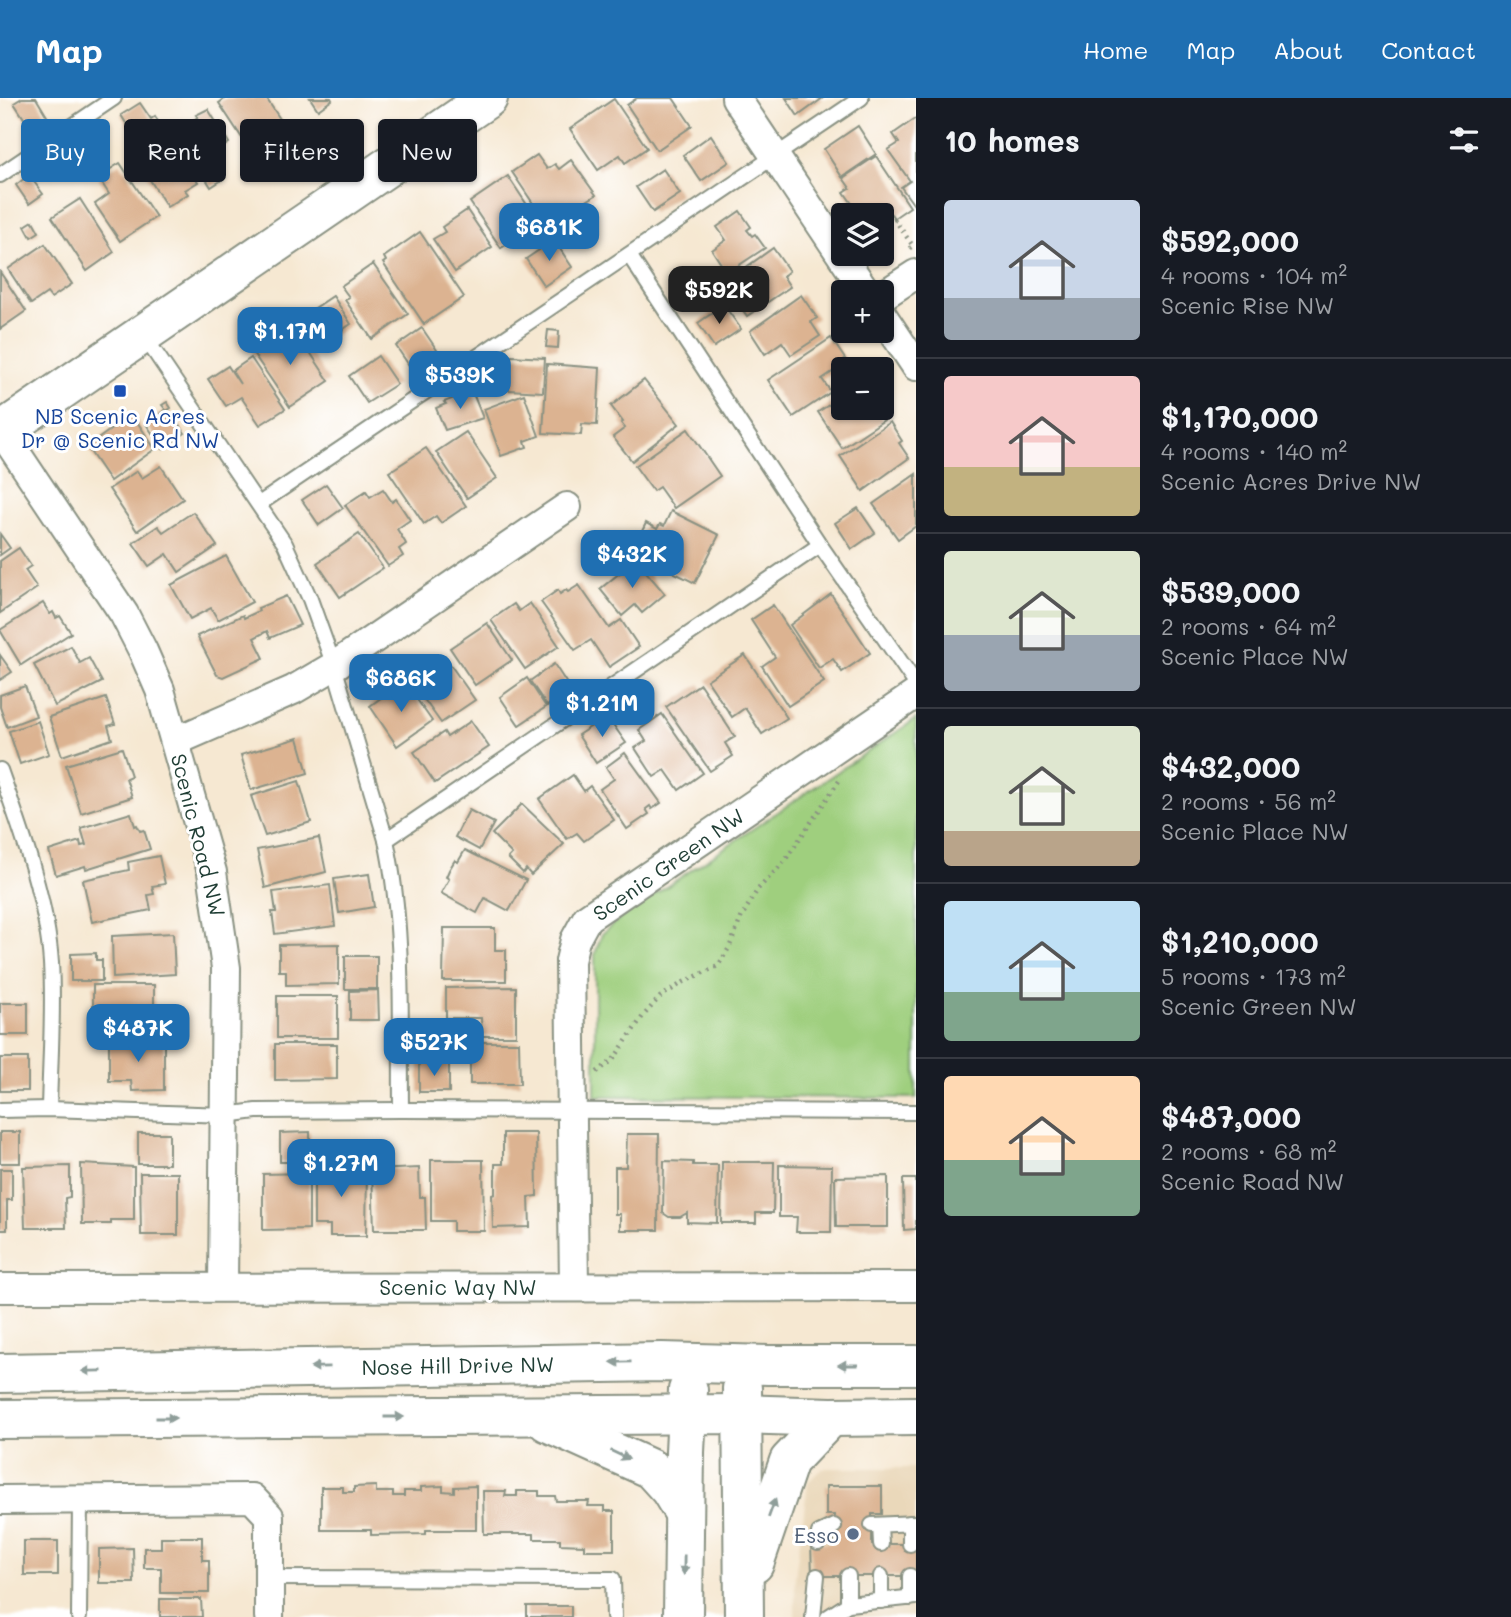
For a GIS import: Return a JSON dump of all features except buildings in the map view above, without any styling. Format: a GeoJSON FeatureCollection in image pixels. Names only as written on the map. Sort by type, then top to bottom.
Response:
{"type":"FeatureCollection","features":[{"type":"Feature","properties":{"kind":"main road"},"geometry":{"type":"LineString","coordinates":[[0,431],[488,98]]}},
{"type":"Feature","properties":{"kind":"main road","name":"Nose Hill Drive NW"},"geometry":{"type":"LineString","coordinates":[[0,1373],[662,1362],[916,1365]]}},
{"type":"Feature","properties":{"kind":"main road"},"geometry":{"type":"LineString","coordinates":[[683,1617],[689,1363]]}},
{"type":"Feature","properties":{"kind":"main road"},"geometry":{"type":"LineString","coordinates":[[743,1364],[741,1414],[744,1607]]}},
{"type":"Feature","properties":{"kind":"main road"},"geometry":{"type":"LineString","coordinates":[[0,1419],[741,1414],[831,1418],[916,1416]]}},
{"type":"Feature","properties":{"kind":"main road"},"geometry":{"type":"LineString","coordinates":[[535,1417],[651,1469],[670,1490],[684,1513]]}},
{"type":"Feature","properties":{"kind":"main road"},"geometry":{"type":"LineString","coordinates":[[744,1607],[789,1461],[831,1418]]}},
{"type":"Feature","properties":{"kind":"street"},"geometry":{"type":"LineString","coordinates":[[736,98],[858,280]]}},
{"type":"Feature","properties":{"kind":"street"},"geometry":{"type":"LineString","coordinates":[[894,283],[915,260]]}},
{"type":"Feature","properties":{"kind":"street"},"geometry":{"type":"LineString","coordinates":[[894,333],[916,366]]}},
{"type":"Feature","properties":{"kind":"street","name":"Scenic Road NW"},"geometry":{"type":"LineString","coordinates":[[0,431],[124,614],[160,690],[212,872],[226,968],[223,1286]]}},
{"type":"Feature","properties":{"kind":"street"},"geometry":{"type":"LineString","coordinates":[[176,741],[293,690],[334,666],[567,508]]}},
{"type":"Feature","properties":{"kind":"street","name":"Scenic Green NW"},"geometry":{"type":"LineString","coordinates":[[574,1286],[570,961],[575,940],[587,918],[916,694]]}},
{"type":"Feature","properties":{"kind":"street","name":"Scenic Way NW"},"geometry":{"type":"LineString","coordinates":[[0,1288],[916,1287]]}},
{"type":"Feature","properties":{"kind":"street"},"geometry":{"type":"LineString","coordinates":[[0,1500],[252,1498],[269,1516],[269,1617]]}},
{"type":"Feature","properties":{"kind":"lane"},"geometry":{"type":"LineString","coordinates":[[0,175],[114,98]]}},
{"type":"Feature","properties":{"kind":"lane"},"geometry":{"type":"LineString","coordinates":[[259,504],[861,98]]}},
{"type":"Feature","properties":{"kind":"lane"},"geometry":{"type":"LineString","coordinates":[[629,255],[820,545],[916,684]]}},
{"type":"Feature","properties":{"kind":"lane"},"geometry":{"type":"LineString","coordinates":[[143,335],[285,544],[310,599],[334,666],[392,868],[399,965],[401,1110]]}},
{"type":"Feature","properties":{"kind":"lane"},"geometry":{"type":"LineString","coordinates":[[386,840],[820,545]]}},
{"type":"Feature","properties":{"kind":"lane"},"geometry":{"type":"LineString","coordinates":[[0,770],[24,840],[43,915],[51,963],[49,1109]]}},
{"type":"Feature","properties":{"kind":"lane"},"geometry":{"type":"LineString","coordinates":[[0,1110],[226,1115],[256,1111],[401,1110],[916,1112]]}},
{"type":"Feature","properties":{"kind":"lane"},"geometry":{"type":"LineString","coordinates":[[79,1617],[80,1499]]}},
{"type":"Feature","properties":{"kind":"lane"},"geometry":{"type":"LineString","coordinates":[[881,1544],[876,1525],[913,1523],[910,1544]]}},
{"type":"Feature","properties":{"kind":"lane"},"geometry":{"type":"LineString","coordinates":[[818,1543],[819,1533],[834,1526]]}},
{"type":"Feature","properties":{"kind":"lane"},"geometry":{"type":"LineString","coordinates":[[813,1617],[817,1576]]}},
{"type":"Feature","properties":{"kind":"lane"},"geometry":{"type":"LineString","coordinates":[[848,1576],[848,1604]]}},
{"type":"Feature","properties":{"kind":"lane"},"geometry":{"type":"LineString","coordinates":[[881,1576],[881,1601]]}},
{"type":"Feature","properties":{"kind":"lane"},"geometry":{"type":"LineString","coordinates":[[828,1617],[848,1604],[913,1598],[910,1576]]}},
{"type":"Feature","properties":{"kind":"lane"},"geometry":{"type":"LineString","coordinates":[[270,1578],[613,1580],[614,1617]]}},
{"type":"Feature","properties":{"kind":"path"},"geometry":{"type":"LineString","coordinates":[[894,221],[915,260]]}},
{"type":"Feature","properties":{"kind":"path"},"geometry":{"type":"LineString","coordinates":[[597,1073],[613,1060],[642,1016],[660,998],[684,982],[718,966],[758,889],[784,862],[840,782],[842,775]]}},
{"type":"Feature","properties":{"kind":"shaded area"},"geometry":{"type":"Polygon","coordinates":[[[822,1468],[916,1468],[916,1617],[795,1617],[795,1577],[808,1482],[822,1468]]]}},
{"type":"Feature","properties":{"kind":"green space"},"geometry":{"type":"Polygon","coordinates":[[[916,719],[916,1098],[595,1096],[595,954],[602,934],[620,918],[916,719]]]}},
{"type":"Feature","properties":{"kind":"place","name":"NB Scenic Acres Dr @ Scenic Rd NW"},"geometry":{"type":"Point","coordinates":[120,391]}},
{"type":"Feature","properties":{"kind":"place","name":"Esso"},"geometry":{"type":"Point","coordinates":[853,1534]}}]}
